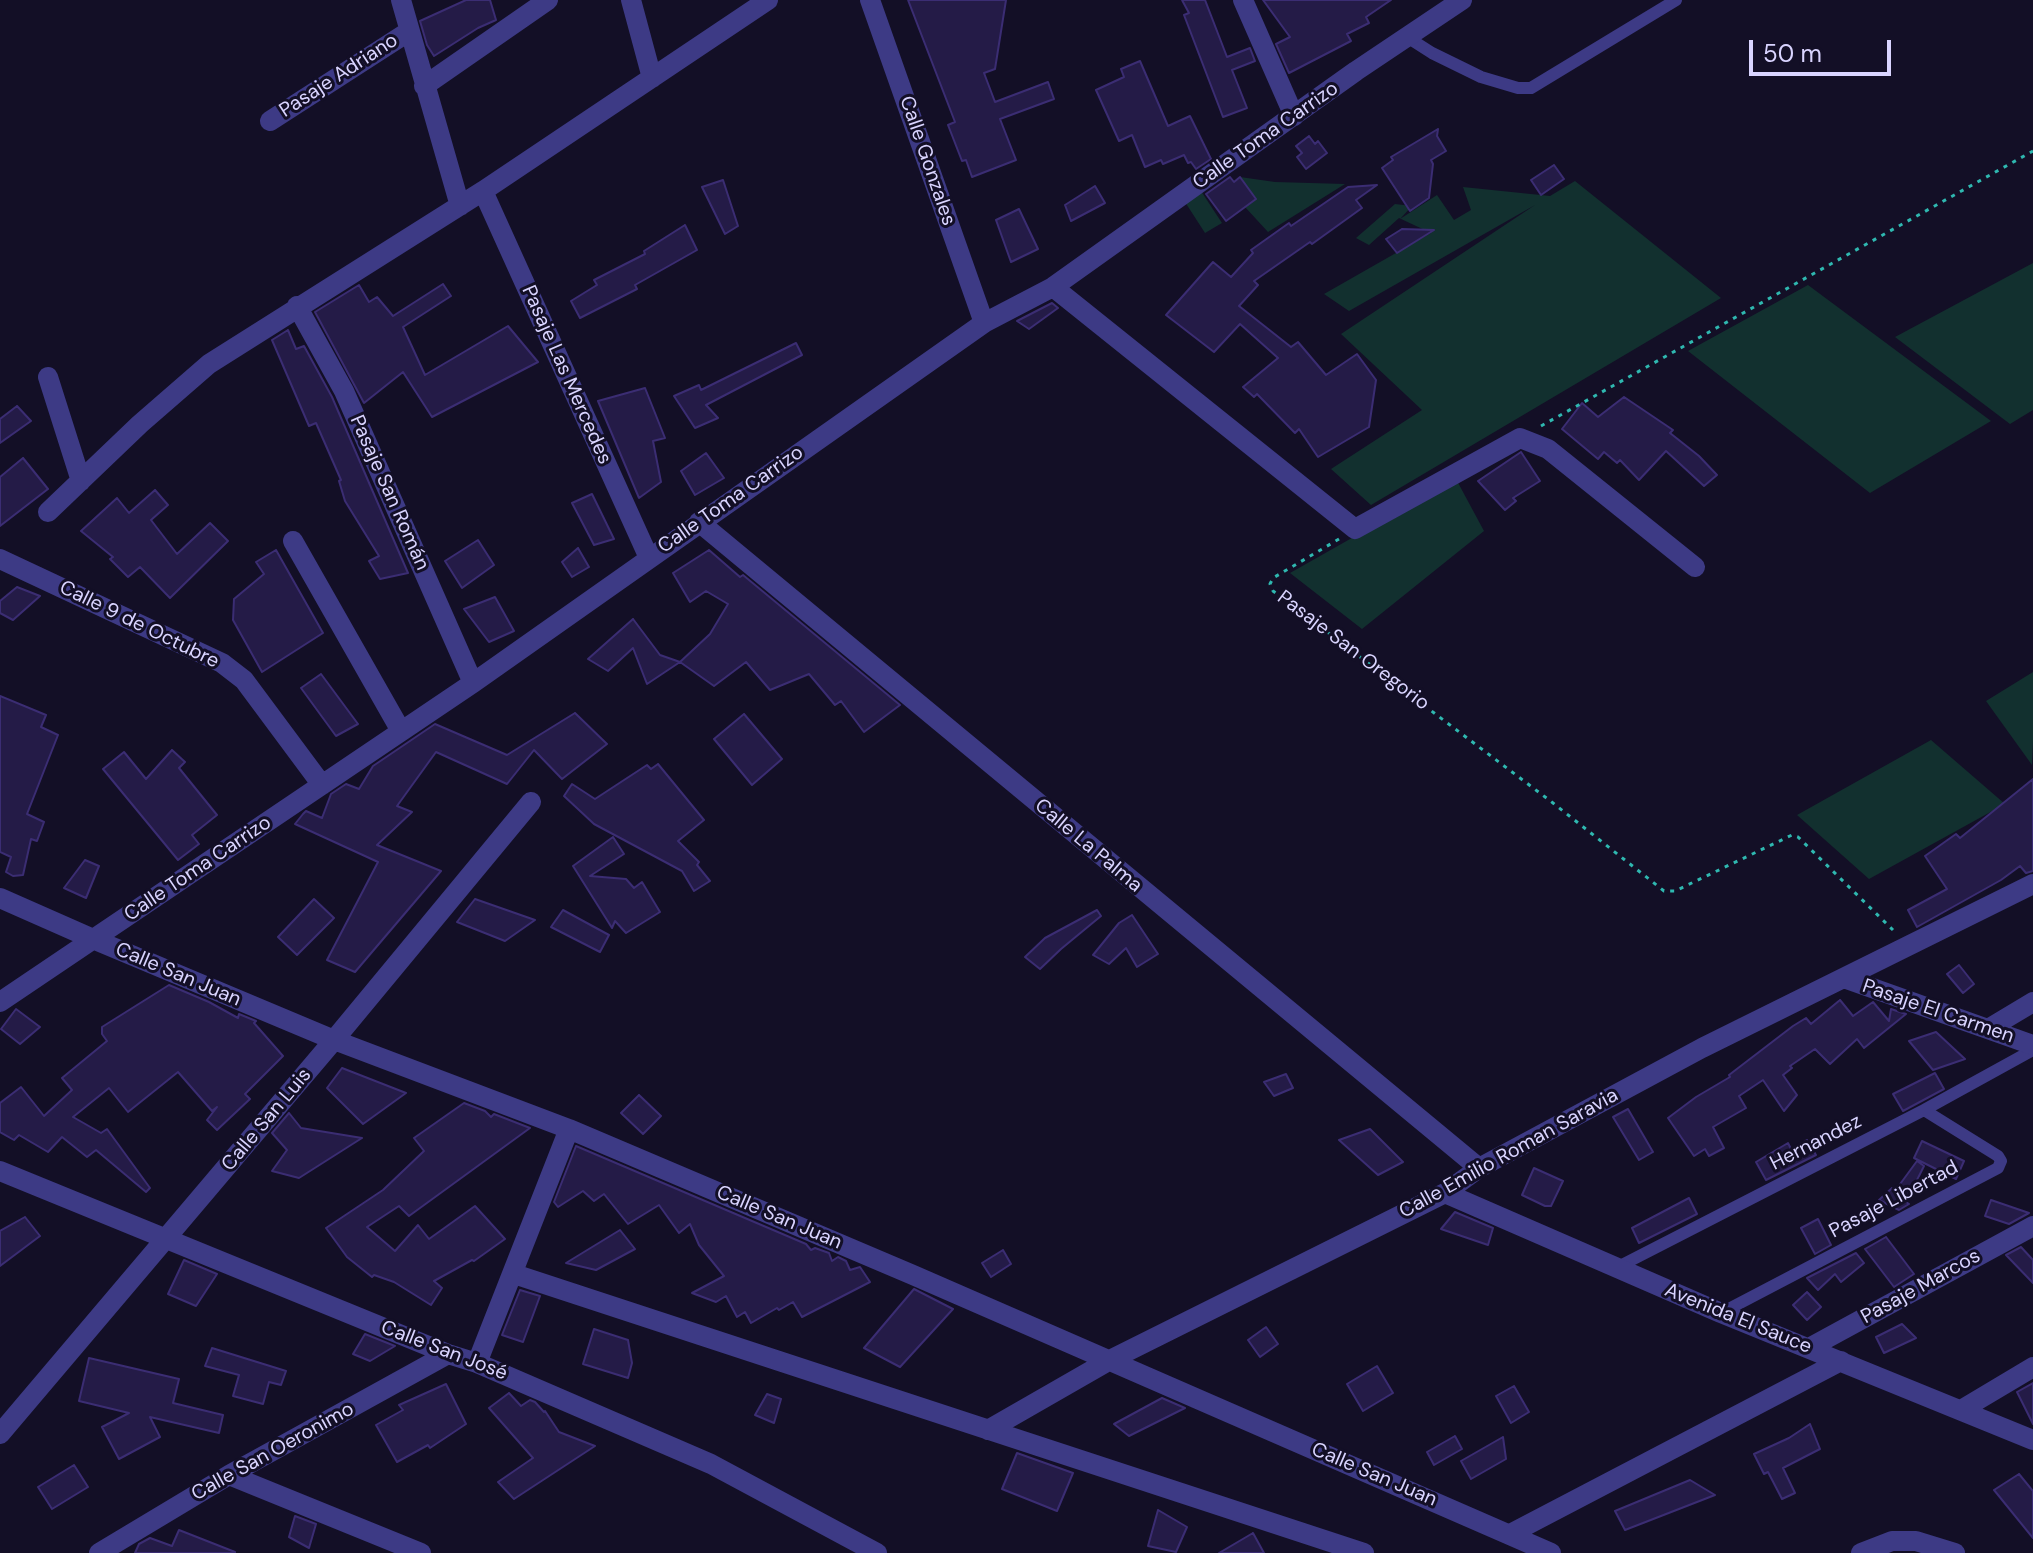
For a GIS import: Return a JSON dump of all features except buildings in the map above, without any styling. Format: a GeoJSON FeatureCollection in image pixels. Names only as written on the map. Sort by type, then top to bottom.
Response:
{"type":"FeatureCollection","features":[{"type":"Feature","properties":{"kind":"street"},"geometry":{"type":"LineString","coordinates":[[401,0],[460,206]]}},
{"type":"Feature","properties":{"kind":"street"},"geometry":{"type":"LineString","coordinates":[[424,86],[548,0]]}},
{"type":"Feature","properties":{"kind":"street"},"geometry":{"type":"LineString","coordinates":[[631,0],[652,78]]}},
{"type":"Feature","properties":{"kind":"street"},"geometry":{"type":"LineString","coordinates":[[48,512],[209,364],[460,206],[768,0]]}},
{"type":"Feature","properties":{"kind":"street","name":"Calle Gonzales"},"geometry":{"type":"LineString","coordinates":[[870,0],[984,323]]}},
{"type":"Feature","properties":{"kind":"street"},"geometry":{"type":"LineString","coordinates":[[1243,0],[1294,116]]}},
{"type":"Feature","properties":{"kind":"street","name":"Calle Toma Carrizo"},"geometry":{"type":"LineString","coordinates":[[0,1002],[473,683],[984,323],[1053,287],[1462,0]]}},
{"type":"Feature","properties":{"kind":"street","name":"Pasaje Adriano"},"geometry":{"type":"LineString","coordinates":[[270,121],[408,32]]}},
{"type":"Feature","properties":{"kind":"street","name":"Pasaje Las Mercedes"},"geometry":{"type":"LineString","coordinates":[[483,191],[649,558]]}},
{"type":"Feature","properties":{"kind":"street"},"geometry":{"type":"LineString","coordinates":[[1053,287],[1355,529],[1520,438],[1548,449],[1695,567]]}},
{"type":"Feature","properties":{"kind":"street","name":"Pasaje San Román"},"geometry":{"type":"LineString","coordinates":[[297,306],[344,391],[473,683]]}},
{"type":"Feature","properties":{"kind":"street"},"geometry":{"type":"LineString","coordinates":[[48,377],[81,481]]}},
{"type":"Feature","properties":{"kind":"street","name":"Calle La Palma"},"geometry":{"type":"LineString","coordinates":[[699,522],[1479,1168]]}},
{"type":"Feature","properties":{"kind":"street"},"geometry":{"type":"LineString","coordinates":[[293,541],[401,731]]}},
{"type":"Feature","properties":{"kind":"street","name":"Calle 9 de Octubre"},"geometry":{"type":"LineString","coordinates":[[0,559],[222,663],[244,680],[322,785]]}},
{"type":"Feature","properties":{"kind":"street","name":"Calle San Luis"},"geometry":{"type":"LineString","coordinates":[[0,1434],[167,1239],[531,802]]}},
{"type":"Feature","properties":{"kind":"street","name":"Calle Emilio Roman Saravia"},"geometry":{"type":"LineString","coordinates":[[988,1430],[1110,1360],[1445,1193],[1479,1168],[1702,1048],[2033,884]]}},
{"type":"Feature","properties":{"kind":"street","name":"Calle San Juan"},"geometry":{"type":"LineString","coordinates":[[0,898],[334,1040],[569,1129],[1551,1553]]}},
{"type":"Feature","properties":{"kind":"street","name":"Pasaje El Carmen"},"geometry":{"type":"LineString","coordinates":[[1844,978],[2033,1047]]}},
{"type":"Feature","properties":{"kind":"street"},"geometry":{"type":"LineString","coordinates":[[1988,1029],[2033,1002]]}},
{"type":"Feature","properties":{"kind":"street"},"geometry":{"type":"LineString","coordinates":[[477,1363],[569,1129]]}},
{"type":"Feature","properties":{"kind":"street","name":"Calle San José"},"geometry":{"type":"LineString","coordinates":[[0,1171],[448,1354],[477,1363],[711,1464],[877,1553]]}},
{"type":"Feature","properties":{"kind":"street","name":"Avenida El Sauce"},"geometry":{"type":"LineString","coordinates":[[1445,1193],[1721,1313],[2033,1440]]}},
{"type":"Feature","properties":{"kind":"street","name":"Pasaje Marcos"},"geometry":{"type":"LineString","coordinates":[[1809,1348],[2033,1226]]}},
{"type":"Feature","properties":{"kind":"street"},"geometry":{"type":"LineString","coordinates":[[514,1274],[1364,1553]]}},
{"type":"Feature","properties":{"kind":"street","name":"Calle San Oeronimo"},"geometry":{"type":"LineString","coordinates":[[99,1553],[229,1475],[448,1354]]}},
{"type":"Feature","properties":{"kind":"street"},"geometry":{"type":"LineString","coordinates":[[1510,1534],[1841,1361]]}},
{"type":"Feature","properties":{"kind":"street"},"geometry":{"type":"LineString","coordinates":[[1961,1410],[2033,1367]]}},
{"type":"Feature","properties":{"kind":"street"},"geometry":{"type":"LineString","coordinates":[[229,1475],[421,1553]]}},
{"type":"Feature","properties":{"kind":"street"},"geometry":{"type":"LineString","coordinates":[[1861,1553],[1892,1541],[1916,1541],[1955,1553]]}},
{"type":"Feature","properties":{"kind":"lane"},"geometry":{"type":"LineString","coordinates":[[1407,37],[1481,77],[1518,88],[1531,88],[1676,0]]}},
{"type":"Feature","properties":{"kind":"lane","name":"Hernandez"},"geometry":{"type":"LineString","coordinates":[[1616,1268],[1924,1110],[2033,1047]]}},
{"type":"Feature","properties":{"kind":"lane","name":"Pasaje Libertad"},"geometry":{"type":"LineString","coordinates":[[1721,1313],[1998,1168],[2001,1161],[1998,1156],[1924,1110]]}},
{"type":"Feature","properties":{"kind":"path"},"geometry":{"type":"LineString","coordinates":[[1520,438],[2033,151]]}},
{"type":"Feature","properties":{"kind":"path","name":"Pasaje San Oregorio"},"geometry":{"type":"LineString","coordinates":[[1355,529],[1273,578],[1270,584],[1273,591],[1664,891],[1675,891],[1792,835],[1798,837],[1910,946]]}},
{"type":"Feature","properties":{"kind":"green space"},"geometry":{"type":"Polygon","coordinates":[[[1240,177],[1275,182],[1345,184],[1268,232],[1245,207],[1255,199],[1240,177]]]}},
{"type":"Feature","properties":{"kind":"green space"},"geometry":{"type":"Polygon","coordinates":[[[1575,181],[1721,298],[1371,505],[1331,469],[1422,410],[1341,334],[1535,205],[1349,311],[1324,294],[1431,233],[1400,219],[1437,195],[1454,220],[1471,210],[1463,187],[1550,196],[1575,181]]]}},
{"type":"Feature","properties":{"kind":"green space"},"geometry":{"type":"Polygon","coordinates":[[[1201,191],[1222,223],[1205,233],[1185,202],[1201,191]]]}},
{"type":"Feature","properties":{"kind":"green space"},"geometry":{"type":"Polygon","coordinates":[[[1395,204],[1412,206],[1369,245],[1356,238],[1395,204]]]}},
{"type":"Feature","properties":{"kind":"green space"},"geometry":{"type":"Polygon","coordinates":[[[2033,263],[2033,410],[2010,424],[1895,337],[2033,263]]]}},
{"type":"Feature","properties":{"kind":"green space"},"geometry":{"type":"Polygon","coordinates":[[[1808,285],[1991,421],[1870,493],[1688,351],[1808,285]]]}},
{"type":"Feature","properties":{"kind":"green space"},"geometry":{"type":"Polygon","coordinates":[[[1456,479],[1484,531],[1362,629],[1290,573],[1456,479]]]}},
{"type":"Feature","properties":{"kind":"green space"},"geometry":{"type":"Polygon","coordinates":[[[2033,672],[2033,741],[2032,765],[1986,701],[2033,672]]]}},
{"type":"Feature","properties":{"kind":"green space"},"geometry":{"type":"Polygon","coordinates":[[[1931,740],[2005,804],[1869,879],[1797,815],[1931,740]]]}}]}
